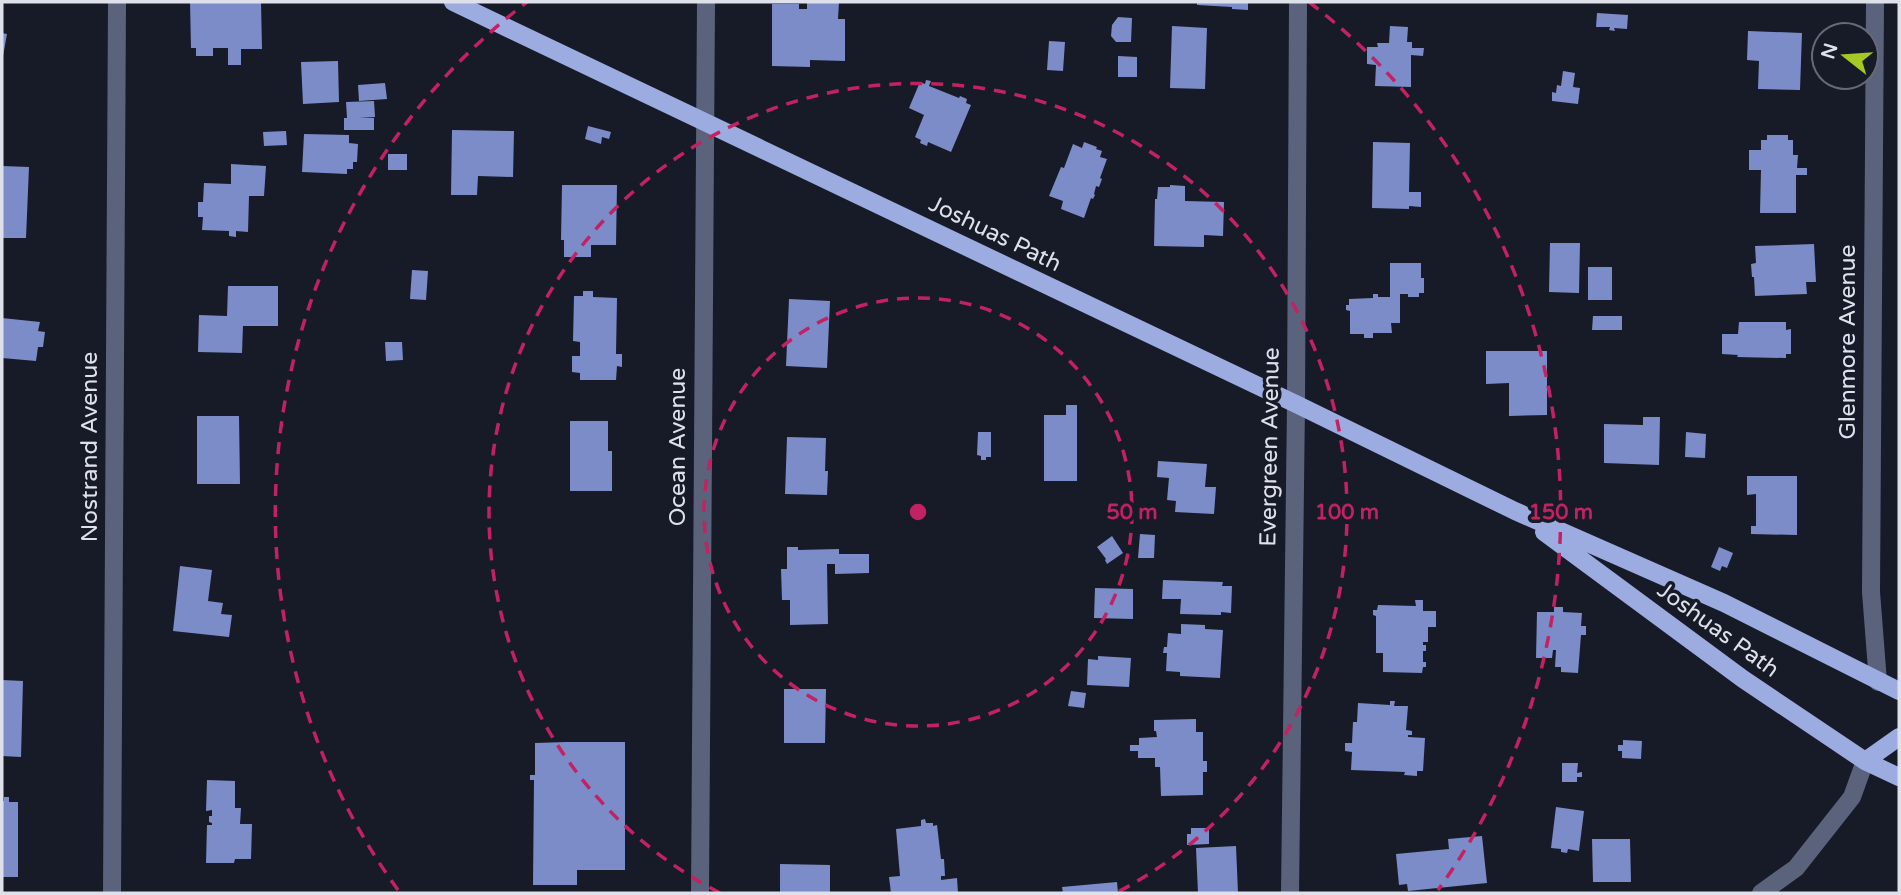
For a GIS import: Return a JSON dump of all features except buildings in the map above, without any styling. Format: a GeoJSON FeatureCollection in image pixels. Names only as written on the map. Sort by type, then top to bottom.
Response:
{"type":"FeatureCollection","features":[{"type":"Feature","properties":{"kind":"main road","name":"Joshuas Path"},"geometry":{"type":"LineString","coordinates":[[453,2],[1515,511],[1724,603],[1899,691]]}},
{"type":"Feature","properties":{"kind":"main road","name":"Joshuas Path"},"geometry":{"type":"LineString","coordinates":[[1515,511],[1742,679],[1865,761],[1899,777]]}},
{"type":"Feature","properties":{"kind":"main road"},"geometry":{"type":"LineString","coordinates":[[1865,761],[1899,737]]}},
{"type":"Feature","properties":{"kind":"street","name":"Nostrand Avenue"},"geometry":{"type":"LineString","coordinates":[[112,893],[117,2]]}},
{"type":"Feature","properties":{"kind":"street","name":"Ocean Avenue"},"geometry":{"type":"LineString","coordinates":[[699,893],[706,2]]}},
{"type":"Feature","properties":{"kind":"street","name":"Evergreen Avenue"},"geometry":{"type":"LineString","coordinates":[[1290,893],[1298,2]]}},
{"type":"Feature","properties":{"kind":"street","name":"Glenmore Avenue"},"geometry":{"type":"LineString","coordinates":[[1875,2],[1871,592],[1878,682]]}},
{"type":"Feature","properties":{"kind":"street"},"geometry":{"type":"LineString","coordinates":[[1761,893],[1796,868],[1852,797],[1865,761]]}}]}
